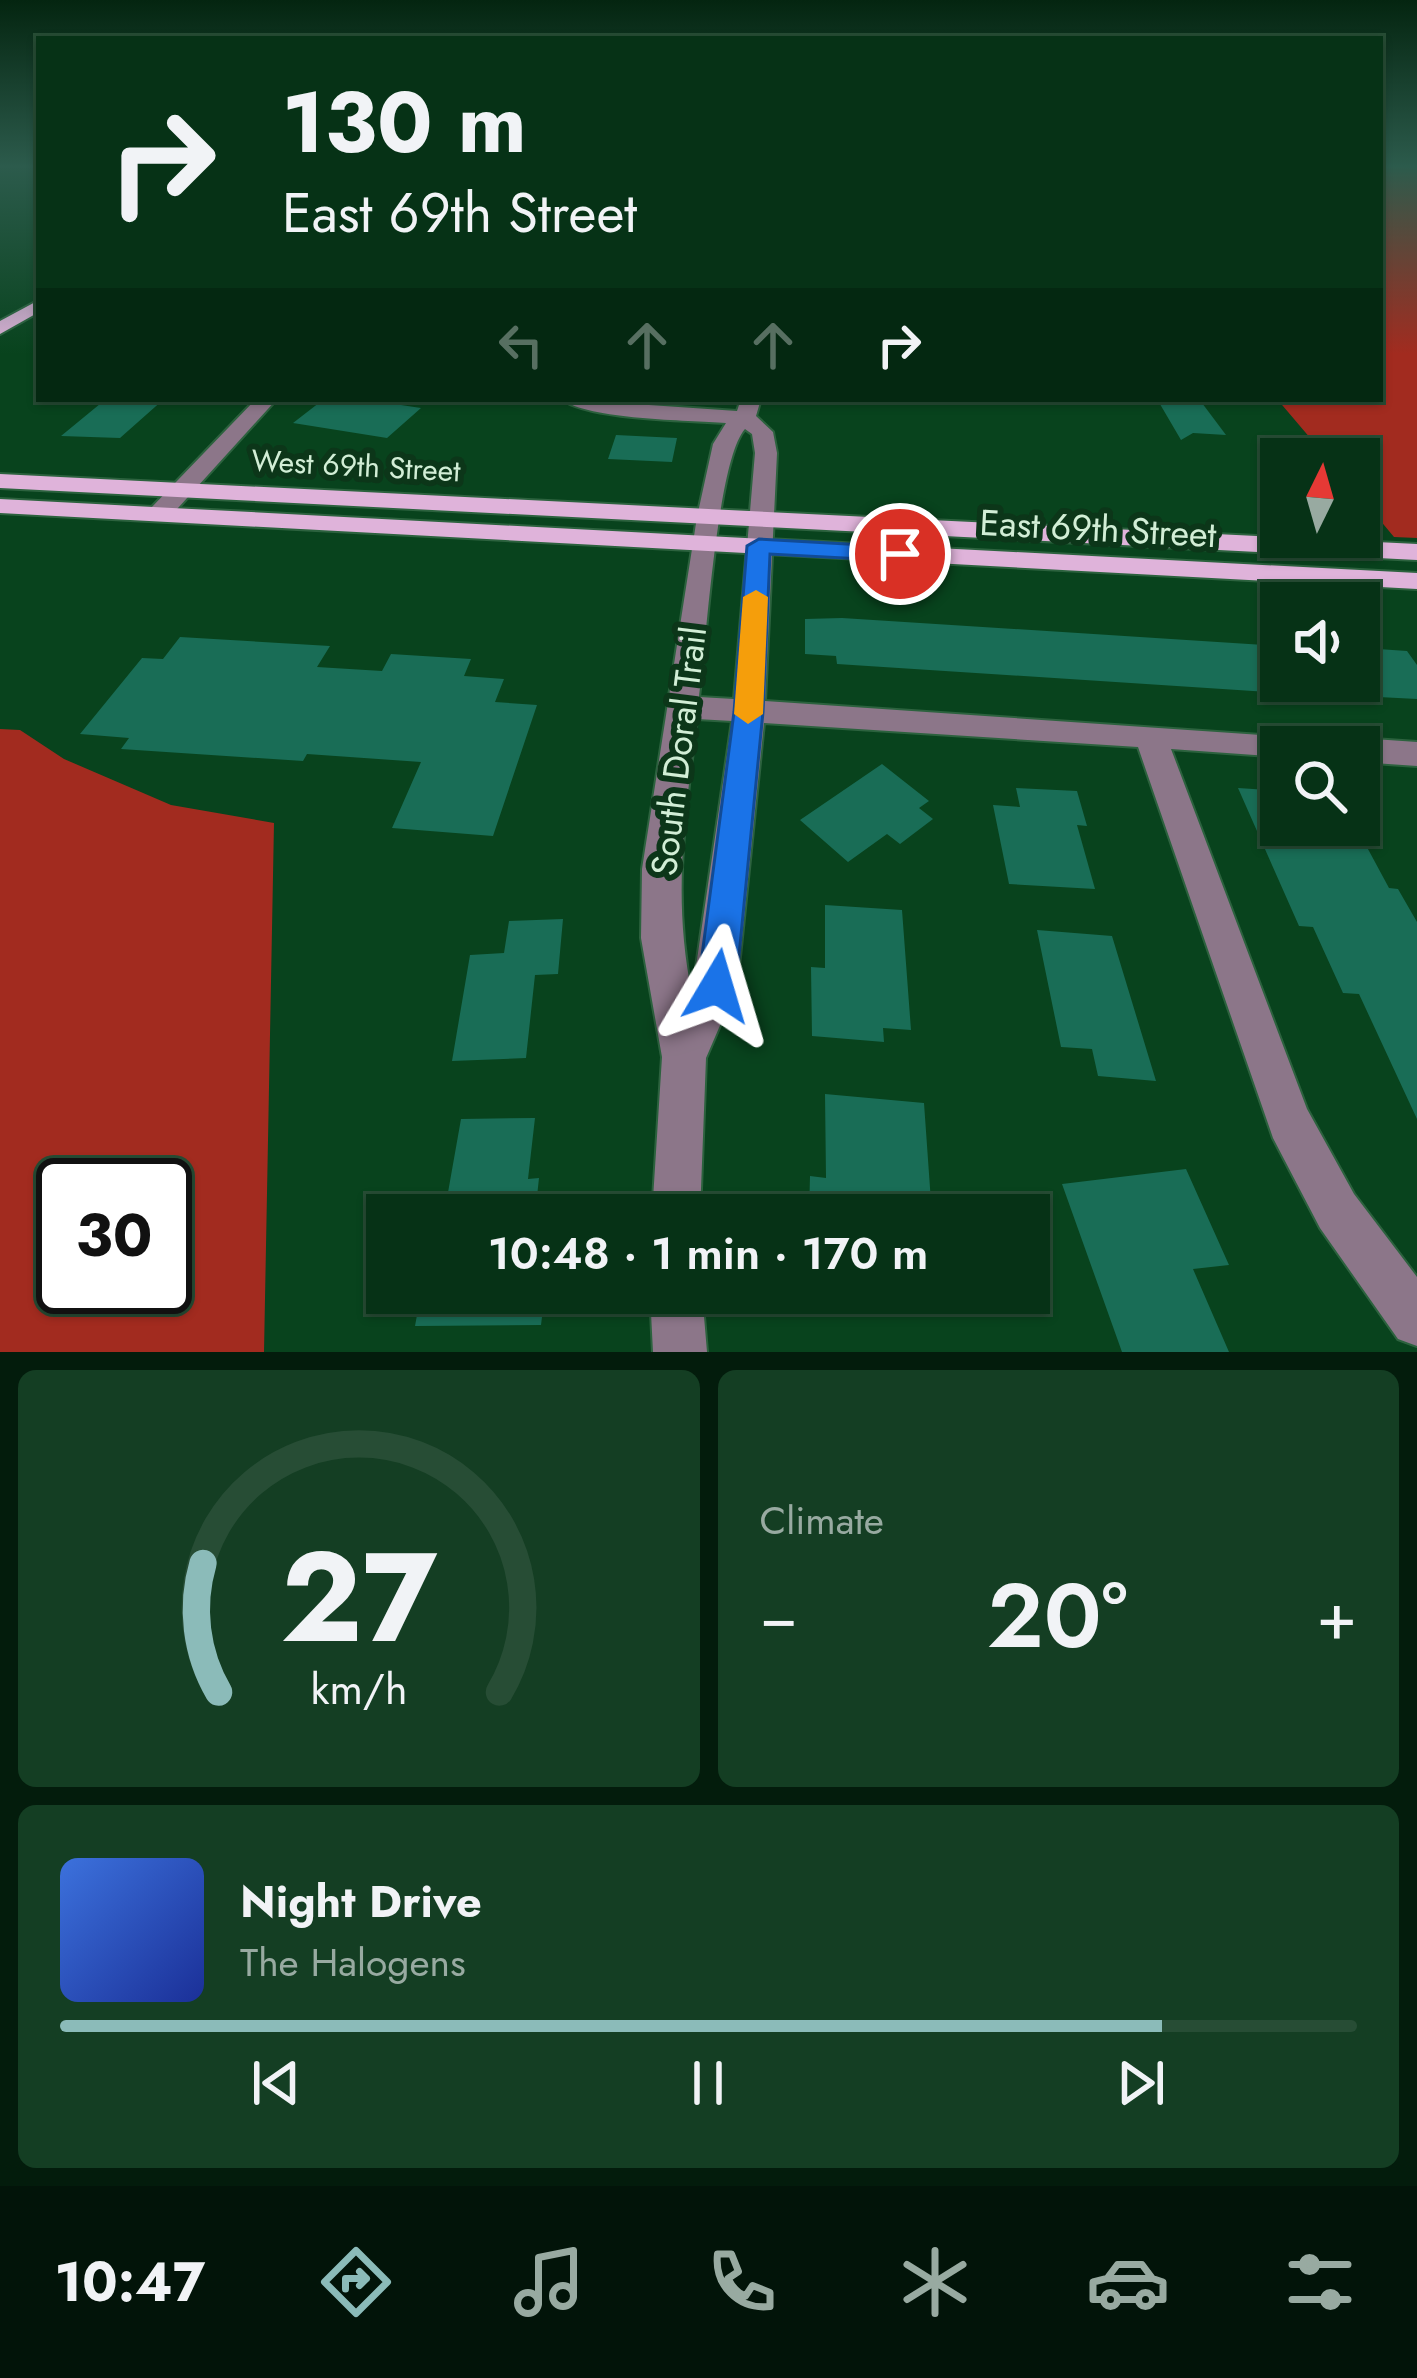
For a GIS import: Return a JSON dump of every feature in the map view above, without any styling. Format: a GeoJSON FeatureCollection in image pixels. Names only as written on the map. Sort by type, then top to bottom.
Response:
{"type":"FeatureCollection","features":[{"type":"Feature","properties":{"kind":"main road"},"geometry":{"type":"LineString","coordinates":[[0,305],[36,284]]}},
{"type":"Feature","properties":{"kind":"main road"},"geometry":{"type":"LineString","coordinates":[[0,329],[36,306]]}},
{"type":"Feature","properties":{"kind":"main road","name":"West 69th Street"},"geometry":{"type":"LineString","coordinates":[[0,481],[182,490],[706,530]]}},
{"type":"Feature","properties":{"kind":"main road","name":"West 69th Street"},"geometry":{"type":"LineString","coordinates":[[0,506],[706,530]]}},
{"type":"Feature","properties":{"kind":"main road","name":"East 69th Street"},"geometry":{"type":"LineString","coordinates":[[706,530],[1417,581]]}},
{"type":"Feature","properties":{"kind":"main road","name":"East 69th Street"},"geometry":{"type":"LineString","coordinates":[[760,533],[1417,552]]}},
{"type":"Feature","properties":{"kind":"street"},"geometry":{"type":"LineString","coordinates":[[159,514],[264,402]]}},
{"type":"Feature","properties":{"kind":"street"},"geometry":{"type":"LineString","coordinates":[[582,402],[605,408],[748,408]]}},
{"type":"Feature","properties":{"kind":"street","name":"South Doral Trail"},"geometry":{"type":"LineString","coordinates":[[677,1194],[684,1057],[661,938],[660,869],[706,530],[724,444],[748,408],[762,432],[748,712],[717,986],[684,1057]]}},
{"type":"Feature","properties":{"kind":"street"},"geometry":{"type":"LineString","coordinates":[[681,707],[1260,744]]}},
{"type":"Feature","properties":{"kind":"street"},"geometry":{"type":"LineString","coordinates":[[1150,736],[1289,1122],[1337,1211],[1417,1320]]}},
{"type":"Feature","properties":{"kind":"street"},"geometry":{"type":"LineString","coordinates":[[1380,751],[1417,754]]}},
{"type":"Feature","properties":{"kind":"street"},"geometry":{"type":"LineString","coordinates":[[677,1314],[680,1352]]}},
{"type":"Feature","properties":{"kind":"shaded area"},"geometry":{"type":"Polygon","coordinates":[[[1383,228],[1417,228],[1417,538],[1394,537],[1380,520],[1380,438],[1310,438],[1280,402],[1383,402],[1383,228]]]}},
{"type":"Feature","properties":{"kind":"shaded area"},"geometry":{"type":"Polygon","coordinates":[[[0,729],[20,730],[64,759],[171,805],[274,823],[264,1352],[0,1352],[0,729]]]}},
{"type":"Feature","properties":{"kind":"building"},"geometry":{"type":"Polygon","coordinates":[[[102,402],[161,402],[120,438],[61,436],[102,402]]]}},
{"type":"Feature","properties":{"kind":"building"},"geometry":{"type":"Polygon","coordinates":[[[320,402],[381,402],[421,408],[387,438],[293,423],[320,402]]]}},
{"type":"Feature","properties":{"kind":"building"},"geometry":{"type":"Polygon","coordinates":[[[1159,402],[1201,402],[1226,435],[1193,433],[1181,440],[1159,402]]]}},
{"type":"Feature","properties":{"kind":"building"},"geometry":{"type":"Polygon","coordinates":[[[616,435],[677,438],[672,462],[608,459],[616,435]]]}},
{"type":"Feature","properties":{"kind":"building"},"geometry":{"type":"Polygon","coordinates":[[[805,619],[1260,645],[1260,691],[837,664],[836,656],[805,654],[805,619]]]}},
{"type":"Feature","properties":{"kind":"building"},"geometry":{"type":"Polygon","coordinates":[[[180,637],[330,646],[317,667],[382,671],[391,654],[471,659],[464,676],[504,679],[495,702],[537,705],[493,836],[392,828],[421,762],[307,754],[303,761],[121,749],[129,738],[80,734],[142,658],[163,659],[180,637]]]}},
{"type":"Feature","properties":{"kind":"building"},"geometry":{"type":"Polygon","coordinates":[[[1380,649],[1407,651],[1417,665],[1417,699],[1380,697],[1380,649]]]}},
{"type":"Feature","properties":{"kind":"building"},"geometry":{"type":"Polygon","coordinates":[[[882,764],[929,801],[919,808],[933,819],[900,844],[887,834],[848,862],[800,820],[882,764]]]}},
{"type":"Feature","properties":{"kind":"building"},"geometry":{"type":"Polygon","coordinates":[[[1016,788],[1077,791],[1087,826],[1077,825],[1095,889],[1009,884],[993,805],[1020,807],[1016,788]]]}},
{"type":"Feature","properties":{"kind":"building"},"geometry":{"type":"Polygon","coordinates":[[[1238,788],[1260,790],[1260,838],[1238,788]]]}},
{"type":"Feature","properties":{"kind":"building"},"geometry":{"type":"Polygon","coordinates":[[[1264,846],[1366,846],[1389,888],[1398,889],[1417,922],[1417,1119],[1359,994],[1343,993],[1313,927],[1299,926],[1264,846]]]}},
{"type":"Feature","properties":{"kind":"building"},"geometry":{"type":"Polygon","coordinates":[[[825,905],[902,910],[911,1030],[883,1028],[884,1042],[812,1036],[811,967],[825,968],[825,905]]]}},
{"type":"Feature","properties":{"kind":"building"},"geometry":{"type":"Polygon","coordinates":[[[563,919],[558,974],[535,975],[526,1058],[452,1061],[470,955],[504,953],[509,921],[563,919]]]}},
{"type":"Feature","properties":{"kind":"building"},"geometry":{"type":"Polygon","coordinates":[[[1037,930],[1112,936],[1156,1081],[1098,1076],[1092,1049],[1061,1047],[1037,930]]]}},
{"type":"Feature","properties":{"kind":"building"},"geometry":{"type":"Polygon","coordinates":[[[825,1094],[924,1103],[930,1194],[810,1194],[810,1176],[826,1178],[825,1094]]]}},
{"type":"Feature","properties":{"kind":"building"},"geometry":{"type":"Polygon","coordinates":[[[535,1118],[528,1179],[539,1178],[537,1194],[448,1194],[461,1119],[535,1118]]]}},
{"type":"Feature","properties":{"kind":"building"},"geometry":{"type":"Polygon","coordinates":[[[1186,1169],[1229,1265],[1193,1269],[1229,1352],[1122,1352],[1062,1184],[1186,1169]]]}},
{"type":"Feature","properties":{"kind":"building"},"geometry":{"type":"Polygon","coordinates":[[[417,1314],[542,1314],[541,1325],[415,1326],[417,1314]]]}},
{"type":"Feature","properties":{"kind":"slow traffic"},"geometry":{"type":"LineString","coordinates":[[748,714],[756,597]]}},
{"type":"Feature","properties":{"kind":"route"},"geometry":{"type":"LineString","coordinates":[[717,986],[748,712],[759,546],[900,554]]}}]}
